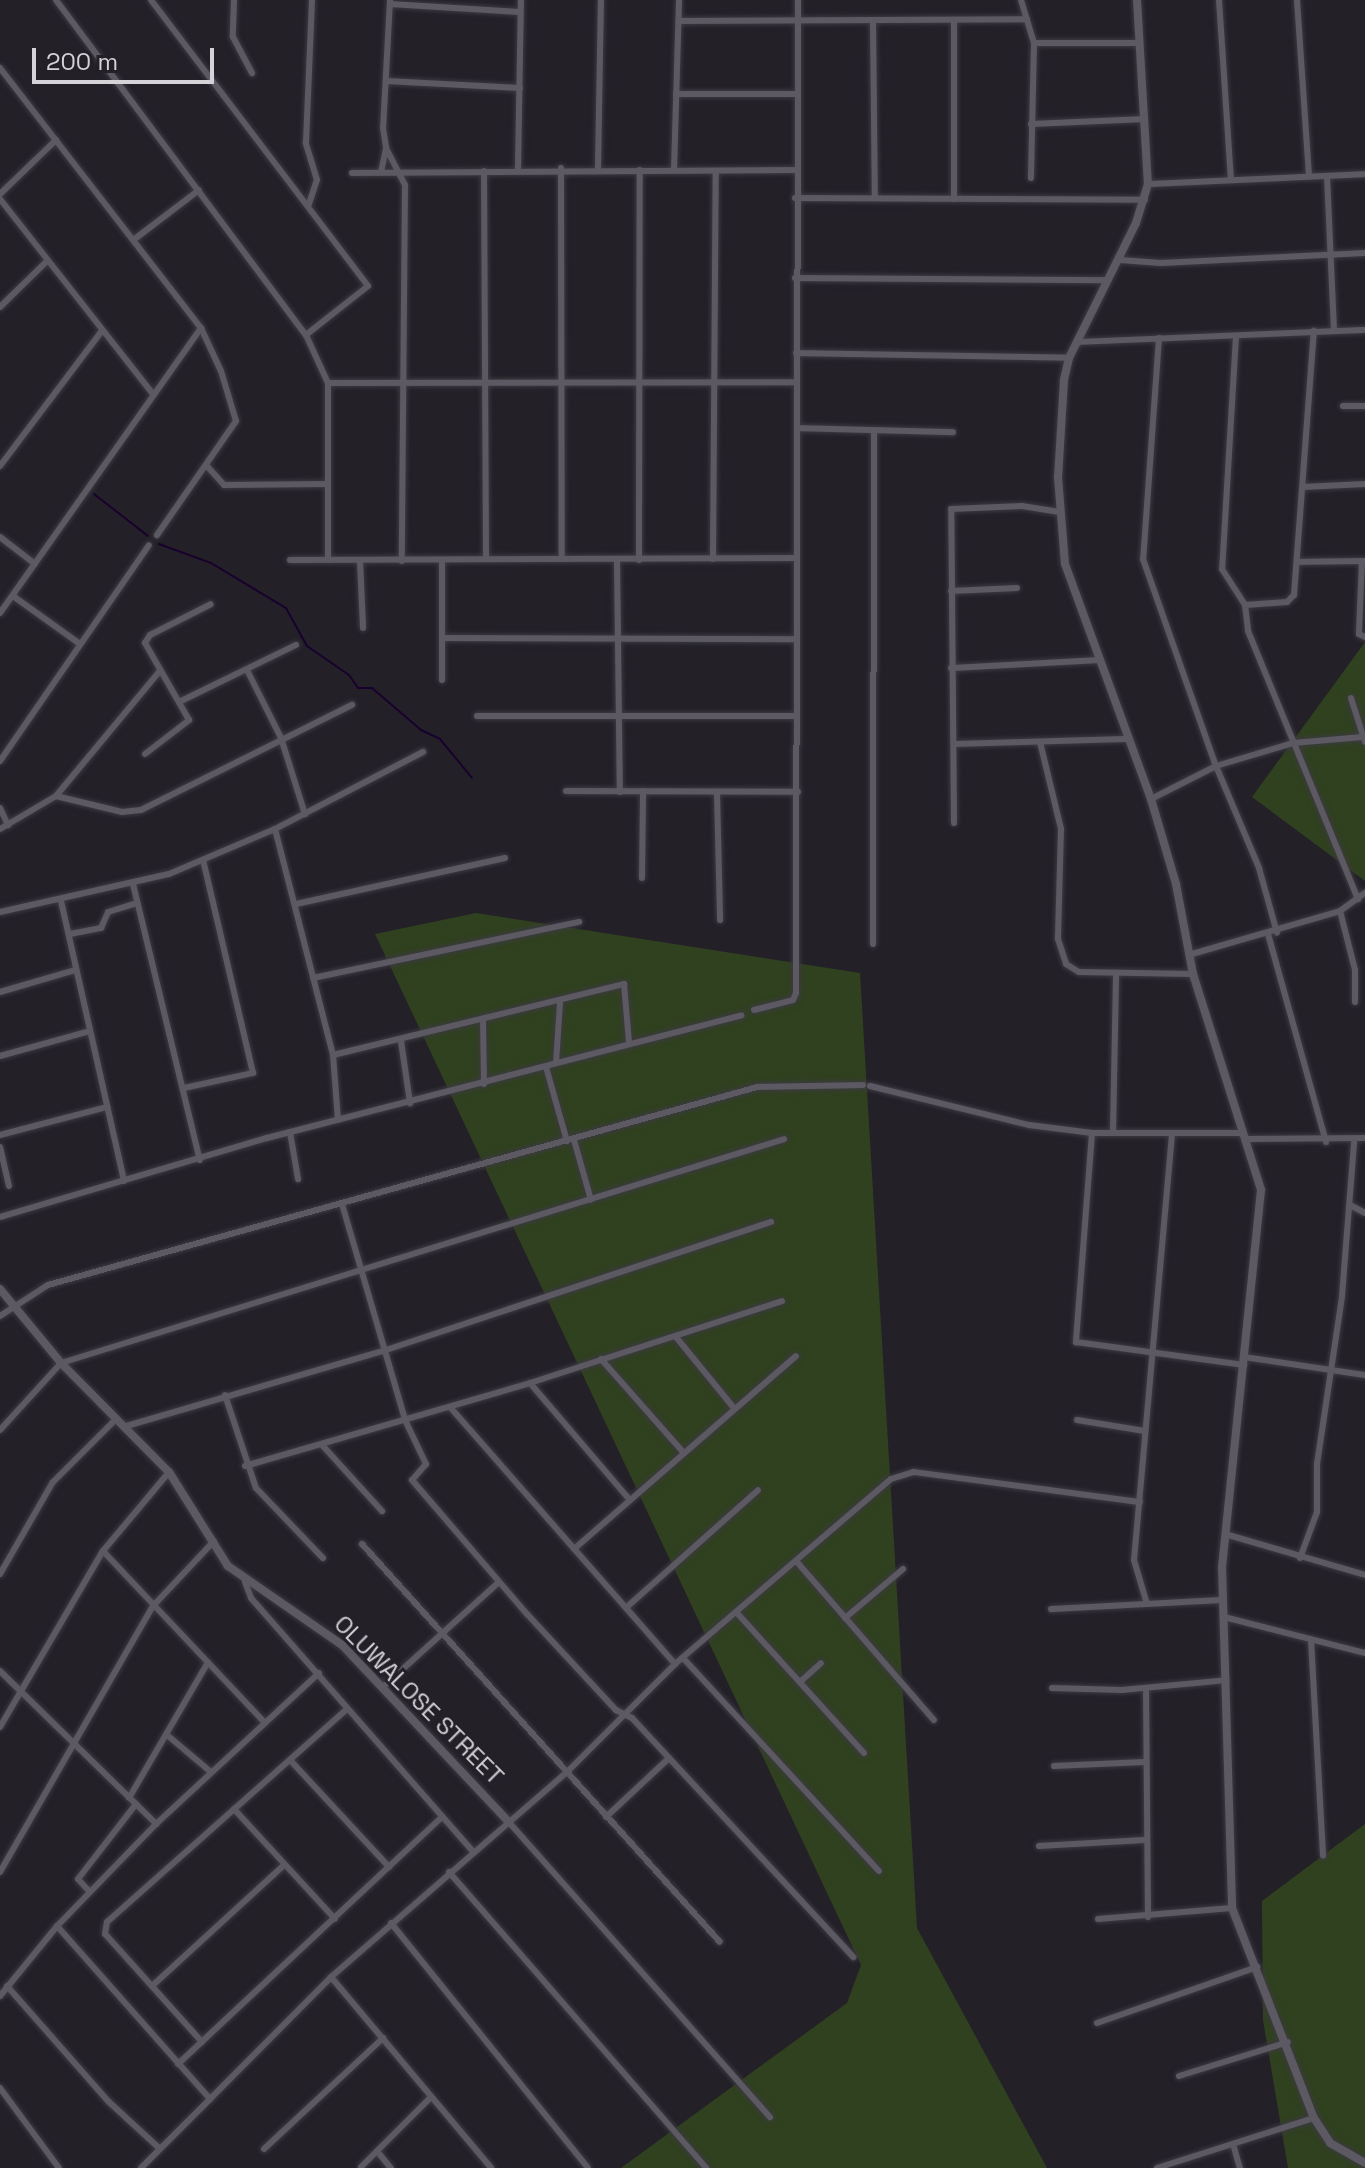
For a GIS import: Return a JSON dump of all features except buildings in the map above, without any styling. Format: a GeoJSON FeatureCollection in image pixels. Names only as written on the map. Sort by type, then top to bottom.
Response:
{"type":"FeatureCollection","features":[{"type":"Feature","properties":{"kind":"street"},"geometry":{"type":"LineString","coordinates":[[56,0],[306,335],[328,383],[328,560]]}},
{"type":"Feature","properties":{"kind":"street"},"geometry":{"type":"LineString","coordinates":[[151,0],[309,204],[368,286],[306,335]]}},
{"type":"Feature","properties":{"kind":"street"},"geometry":{"type":"LineString","coordinates":[[234,0],[233,37],[252,73]]}},
{"type":"Feature","properties":{"kind":"street"},"geometry":{"type":"LineString","coordinates":[[309,204],[317,180],[306,143],[312,0]]}},
{"type":"Feature","properties":{"kind":"street"},"geometry":{"type":"LineString","coordinates":[[518,168],[521,0]]}},
{"type":"Feature","properties":{"kind":"street"},"geometry":{"type":"LineString","coordinates":[[598,168],[601,0]]}},
{"type":"Feature","properties":{"kind":"street"},"geometry":{"type":"LineString","coordinates":[[674,170],[679,0]]}},
{"type":"Feature","properties":{"kind":"street"},"geometry":{"type":"LineString","coordinates":[[754,1010],[793,1000],[796,993],[795,198],[798,0]]}},
{"type":"Feature","properties":{"kind":"street"},"geometry":{"type":"LineString","coordinates":[[1021,0],[1034,43],[1031,178]]}},
{"type":"Feature","properties":{"kind":"street"},"geometry":{"type":"LineString","coordinates":[[1137,0],[1136,43],[1145,119],[1148,184],[1145,200],[1120,260],[1069,358],[1061,398],[1060,512],[1065,564],[1125,739],[1151,799],[1192,954],[1193,974],[1261,1190],[1225,1534],[1223,1600],[1232,1908],[1288,2042],[1314,2118],[1330,2143],[1365,2163]]}},
{"type":"Feature","properties":{"kind":"street"},"geometry":{"type":"LineString","coordinates":[[1219,0],[1231,180]]}},
{"type":"Feature","properties":{"kind":"street"},"geometry":{"type":"LineString","coordinates":[[1297,0],[1309,177]]}},
{"type":"Feature","properties":{"kind":"street"},"geometry":{"type":"LineString","coordinates":[[381,172],[386,148],[390,2],[520,12]]}},
{"type":"Feature","properties":{"kind":"street"},"geometry":{"type":"LineString","coordinates":[[679,21],[1027,19]]}},
{"type":"Feature","properties":{"kind":"street"},"geometry":{"type":"LineString","coordinates":[[954,20],[954,199]]}},
{"type":"Feature","properties":{"kind":"street"},"geometry":{"type":"LineString","coordinates":[[873,21],[875,198]]}},
{"type":"Feature","properties":{"kind":"street"},"geometry":{"type":"LineString","coordinates":[[1034,43],[1136,43]]}},
{"type":"Feature","properties":{"kind":"street"},"geometry":{"type":"LineString","coordinates":[[0,68],[136,238],[201,328],[236,421],[157,535]]}},
{"type":"Feature","properties":{"kind":"street"},"geometry":{"type":"LineString","coordinates":[[386,81],[520,88]]}},
{"type":"Feature","properties":{"kind":"street"},"geometry":{"type":"LineString","coordinates":[[676,94],[798,94]]}},
{"type":"Feature","properties":{"kind":"street"},"geometry":{"type":"LineString","coordinates":[[1031,124],[1145,119]]}},
{"type":"Feature","properties":{"kind":"street"},"geometry":{"type":"LineString","coordinates":[[56,140],[0,196],[101,332],[153,394]]}},
{"type":"Feature","properties":{"kind":"street"},"geometry":{"type":"LineString","coordinates":[[386,148],[402,174],[406,384],[402,561]]}},
{"type":"Feature","properties":{"kind":"street"},"geometry":{"type":"LineString","coordinates":[[352,173],[402,174],[518,168],[796,170]]}},
{"type":"Feature","properties":{"kind":"street"},"geometry":{"type":"LineString","coordinates":[[561,168],[559,385],[562,559]]}},
{"type":"Feature","properties":{"kind":"street"},"geometry":{"type":"LineString","coordinates":[[639,560],[636,383],[640,170]]}},
{"type":"Feature","properties":{"kind":"street"},"geometry":{"type":"LineString","coordinates":[[484,171],[481,386],[486,559]]}},
{"type":"Feature","properties":{"kind":"street"},"geometry":{"type":"LineString","coordinates":[[713,559],[716,171]]}},
{"type":"Feature","properties":{"kind":"street"},"geometry":{"type":"LineString","coordinates":[[1148,184],[1365,174]]}},
{"type":"Feature","properties":{"kind":"street"},"geometry":{"type":"LineString","coordinates":[[1327,176],[1334,331]]}},
{"type":"Feature","properties":{"kind":"street"},"geometry":{"type":"LineString","coordinates":[[136,238],[199,190]]}},
{"type":"Feature","properties":{"kind":"street"},"geometry":{"type":"LineString","coordinates":[[795,198],[1145,200]]}},
{"type":"Feature","properties":{"kind":"street"},"geometry":{"type":"LineString","coordinates":[[1120,260],[1161,263],[1365,253]]}},
{"type":"Feature","properties":{"kind":"street"},"geometry":{"type":"LineString","coordinates":[[0,307],[47,261]]}},
{"type":"Feature","properties":{"kind":"street"},"geometry":{"type":"LineString","coordinates":[[795,278],[1108,280]]}},
{"type":"Feature","properties":{"kind":"street"},"geometry":{"type":"LineString","coordinates":[[0,613],[201,328]]}},
{"type":"Feature","properties":{"kind":"street"},"geometry":{"type":"LineString","coordinates":[[1078,342],[1365,330]]}},
{"type":"Feature","properties":{"kind":"street"},"geometry":{"type":"LineString","coordinates":[[1245,605],[1291,599],[1297,562],[1314,331]]}},
{"type":"Feature","properties":{"kind":"street"},"geometry":{"type":"LineString","coordinates":[[0,466],[101,332]]}},
{"type":"Feature","properties":{"kind":"street"},"geometry":{"type":"LineString","coordinates":[[1236,336],[1221,557],[1230,588],[1245,605],[1248,631],[1358,899]]}},
{"type":"Feature","properties":{"kind":"street"},"geometry":{"type":"LineString","coordinates":[[1159,338],[1143,559],[1216,766],[1259,868],[1277,933]]}},
{"type":"Feature","properties":{"kind":"street"},"geometry":{"type":"LineString","coordinates":[[796,353],[1069,358]]}},
{"type":"Feature","properties":{"kind":"street"},"geometry":{"type":"LineString","coordinates":[[328,383],[481,386],[795,382]]}},
{"type":"Feature","properties":{"kind":"street"},"geometry":{"type":"LineString","coordinates":[[1343,406],[1365,406]]}},
{"type":"Feature","properties":{"kind":"street"},"geometry":{"type":"LineString","coordinates":[[797,428],[953,432]]}},
{"type":"Feature","properties":{"kind":"street"},"geometry":{"type":"LineString","coordinates":[[873,944],[874,432]]}},
{"type":"Feature","properties":{"kind":"street"},"geometry":{"type":"LineString","coordinates":[[206,465],[224,485],[327,484]]}},
{"type":"Feature","properties":{"kind":"street"},"geometry":{"type":"LineString","coordinates":[[1303,487],[1365,484]]}},
{"type":"Feature","properties":{"kind":"street"},"geometry":{"type":"LineString","coordinates":[[954,823],[951,509],[1022,506],[1060,512]]}},
{"type":"Feature","properties":{"kind":"street"},"geometry":{"type":"LineString","coordinates":[[0,537],[35,564]]}},
{"type":"Feature","properties":{"kind":"street"},"geometry":{"type":"LineString","coordinates":[[0,761],[149,545]]}},
{"type":"Feature","properties":{"kind":"street"},"geometry":{"type":"LineString","coordinates":[[290,560],[797,558]]}},
{"type":"Feature","properties":{"kind":"street"},"geometry":{"type":"LineString","coordinates":[[617,560],[620,792]]}},
{"type":"Feature","properties":{"kind":"street"},"geometry":{"type":"LineString","coordinates":[[360,561],[363,628]]}},
{"type":"Feature","properties":{"kind":"street"},"geometry":{"type":"LineString","coordinates":[[442,561],[442,680]]}},
{"type":"Feature","properties":{"kind":"street"},"geometry":{"type":"LineString","coordinates":[[1297,562],[1364,561],[1359,634],[1365,637]]}},
{"type":"Feature","properties":{"kind":"street"},"geometry":{"type":"LineString","coordinates":[[951,591],[1017,588]]}},
{"type":"Feature","properties":{"kind":"street"},"geometry":{"type":"LineString","coordinates":[[13,596],[80,644]]}},
{"type":"Feature","properties":{"kind":"street"},"geometry":{"type":"LineString","coordinates":[[145,754],[189,720],[181,701],[144,645],[150,635],[211,604]]}},
{"type":"Feature","properties":{"kind":"street"},"geometry":{"type":"LineString","coordinates":[[442,638],[797,639]]}},
{"type":"Feature","properties":{"kind":"street"},"geometry":{"type":"LineString","coordinates":[[181,701],[248,672],[296,645]]}},
{"type":"Feature","properties":{"kind":"street"},"geometry":{"type":"LineString","coordinates":[[951,668],[1097,660]]}},
{"type":"Feature","properties":{"kind":"street"},"geometry":{"type":"LineString","coordinates":[[0,829],[56,796],[159,672]]}},
{"type":"Feature","properties":{"kind":"street"},"geometry":{"type":"LineString","coordinates":[[248,672],[281,738],[305,814]]}},
{"type":"Feature","properties":{"kind":"street"},"geometry":{"type":"LineString","coordinates":[[1151,799],[1216,766],[1293,743],[1364,739],[1351,698]]}},
{"type":"Feature","properties":{"kind":"street"},"geometry":{"type":"LineString","coordinates":[[56,796],[122,812],[141,810],[352,705]]}},
{"type":"Feature","properties":{"kind":"street"},"geometry":{"type":"LineString","coordinates":[[477,716],[796,716]]}},
{"type":"Feature","properties":{"kind":"street"},"geometry":{"type":"LineString","coordinates":[[954,744],[1125,739]]}},
{"type":"Feature","properties":{"kind":"street"},"geometry":{"type":"LineString","coordinates":[[1040,742],[1061,829],[1062,955],[1079,972],[1193,974]]}},
{"type":"Feature","properties":{"kind":"street"},"geometry":{"type":"LineString","coordinates":[[0,912],[133,884],[203,860],[275,829],[423,752]]}},
{"type":"Feature","properties":{"kind":"street"},"geometry":{"type":"LineString","coordinates":[[566,791],[798,792]]}},
{"type":"Feature","properties":{"kind":"street"},"geometry":{"type":"LineString","coordinates":[[642,878],[643,791]]}},
{"type":"Feature","properties":{"kind":"street"},"geometry":{"type":"LineString","coordinates":[[717,793],[720,920]]}},
{"type":"Feature","properties":{"kind":"street"},"geometry":{"type":"LineString","coordinates":[[0,808],[8,825]]}},
{"type":"Feature","properties":{"kind":"street"},"geometry":{"type":"LineString","coordinates":[[275,829],[333,1055],[338,1120]]}},
{"type":"Feature","properties":{"kind":"street"},"geometry":{"type":"LineString","coordinates":[[296,904],[505,858]]}},
{"type":"Feature","properties":{"kind":"street"},"geometry":{"type":"LineString","coordinates":[[184,1088],[253,1073],[203,860]]}},
{"type":"Feature","properties":{"kind":"street"},"geometry":{"type":"LineString","coordinates":[[133,884],[200,1160]]}},
{"type":"Feature","properties":{"kind":"street"},"geometry":{"type":"LineString","coordinates":[[1192,954],[1277,933],[1340,911],[1365,893]]}},
{"type":"Feature","properties":{"kind":"street"},"geometry":{"type":"LineString","coordinates":[[61,901],[124,1181]]}},
{"type":"Feature","properties":{"kind":"street"},"geometry":{"type":"LineString","coordinates":[[70,934],[101,928],[108,912],[137,903]]}},
{"type":"Feature","properties":{"kind":"street"},"geometry":{"type":"LineString","coordinates":[[1340,911],[1355,970],[1355,1002]]}},
{"type":"Feature","properties":{"kind":"street"},"geometry":{"type":"LineString","coordinates":[[313,978],[579,922]]}},
{"type":"Feature","properties":{"kind":"street"},"geometry":{"type":"LineString","coordinates":[[1268,934],[1326,1142]]}},
{"type":"Feature","properties":{"kind":"street"},"geometry":{"type":"LineString","coordinates":[[0,992],[75,970]]}},
{"type":"Feature","properties":{"kind":"street"},"geometry":{"type":"LineString","coordinates":[[1113,1133],[1116,974]]}},
{"type":"Feature","properties":{"kind":"street"},"geometry":{"type":"LineString","coordinates":[[333,1055],[626,985],[629,1042]]}},
{"type":"Feature","properties":{"kind":"street"},"geometry":{"type":"LineString","coordinates":[[556,1063],[560,1002]]}},
{"type":"Feature","properties":{"kind":"street"},"geometry":{"type":"LineString","coordinates":[[0,1217],[290,1132],[741,1015]]}},
{"type":"Feature","properties":{"kind":"street"},"geometry":{"type":"LineString","coordinates":[[483,1020],[484,1084]]}},
{"type":"Feature","properties":{"kind":"street"},"geometry":{"type":"LineString","coordinates":[[0,1056],[90,1031]]}},
{"type":"Feature","properties":{"kind":"street"},"geometry":{"type":"LineString","coordinates":[[401,1041],[410,1103]]}},
{"type":"Feature","properties":{"kind":"street"},"geometry":{"type":"LineString","coordinates":[[546,1067],[591,1200]]}},
{"type":"Feature","properties":{"kind":"street"},"geometry":{"type":"LineString","coordinates":[[0,1316],[12,1304],[48,1285],[757,1087],[867,1086],[1029,1125],[1092,1133],[1244,1136],[1326,1142],[1354,1142],[1365,1138]]}},
{"type":"Feature","properties":{"kind":"street"},"geometry":{"type":"LineString","coordinates":[[0,1135],[107,1107]]}},
{"type":"Feature","properties":{"kind":"street"},"geometry":{"type":"LineString","coordinates":[[290,1132],[298,1179]]}},
{"type":"Feature","properties":{"kind":"street"},"geometry":{"type":"LineString","coordinates":[[1092,1133],[1074,1338],[1079,1344],[1365,1375]]}},
{"type":"Feature","properties":{"kind":"street"},"geometry":{"type":"LineString","coordinates":[[1147,1604],[1134,1560],[1145,1431],[1156,1354],[1172,1134]]}},
{"type":"Feature","properties":{"kind":"street"},"geometry":{"type":"LineString","coordinates":[[0,1430],[21,1400],[61,1363],[363,1272],[784,1139]]}},
{"type":"Feature","properties":{"kind":"street"},"geometry":{"type":"LineString","coordinates":[[1300,1558],[1317,1512],[1317,1464],[1332,1370],[1354,1142]]}},
{"type":"Feature","properties":{"kind":"street"},"geometry":{"type":"LineString","coordinates":[[0,1147],[9,1186]]}},
{"type":"Feature","properties":{"kind":"street"},"geometry":{"type":"LineString","coordinates":[[342,1204],[405,1420],[426,1464],[412,1480],[499,1582],[669,1758],[853,1957]]}},
{"type":"Feature","properties":{"kind":"street"},"geometry":{"type":"LineString","coordinates":[[1350,1205],[1365,1213]]}},
{"type":"Feature","properties":{"kind":"street"},"geometry":{"type":"LineString","coordinates":[[123,1427],[383,1351],[771,1222]]}},
{"type":"Feature","properties":{"kind":"street","name":"OLUWALOSE STREET"},"geometry":{"type":"LineString","coordinates":[[0,1289],[61,1363],[169,1472],[245,1582],[327,1633],[384,1686],[770,2117]]}},
{"type":"Feature","properties":{"kind":"street"},"geometry":{"type":"LineString","coordinates":[[245,1466],[323,1446],[530,1383],[782,1301]]}},
{"type":"Feature","properties":{"kind":"street"},"geometry":{"type":"LineString","coordinates":[[676,1337],[733,1407]]}},
{"type":"Feature","properties":{"kind":"street"},"geometry":{"type":"LineString","coordinates":[[574,1549],[733,1407],[796,1356]]}},
{"type":"Feature","properties":{"kind":"street"},"geometry":{"type":"LineString","coordinates":[[601,1359],[683,1452]]}},
{"type":"Feature","properties":{"kind":"street"},"geometry":{"type":"LineString","coordinates":[[530,1383],[630,1500]]}},
{"type":"Feature","properties":{"kind":"street"},"geometry":{"type":"LineString","coordinates":[[225,1395],[245,1466],[256,1488],[323,1558]]}},
{"type":"Feature","properties":{"kind":"street"},"geometry":{"type":"LineString","coordinates":[[450,1407],[628,1606],[675,1664]]}},
{"type":"Feature","properties":{"kind":"street"},"geometry":{"type":"LineString","coordinates":[[0,1574],[53,1482],[116,1419]]}},
{"type":"Feature","properties":{"kind":"street"},"geometry":{"type":"LineString","coordinates":[[1077,1420],[1145,1431]]}},
{"type":"Feature","properties":{"kind":"street"},"geometry":{"type":"LineString","coordinates":[[323,1446],[382,1511]]}},
{"type":"Feature","properties":{"kind":"street"},"geometry":{"type":"LineString","coordinates":[[0,1727],[103,1551],[169,1472]]}},
{"type":"Feature","properties":{"kind":"street"},"geometry":{"type":"LineString","coordinates":[[141,2168],[331,1977],[507,1820],[567,1772],[675,1664],[902,1473],[1140,1502]]}},
{"type":"Feature","properties":{"kind":"street"},"geometry":{"type":"LineString","coordinates":[[628,1606],[758,1490]]}},
{"type":"Feature","properties":{"kind":"street"},"geometry":{"type":"LineString","coordinates":[[1225,1534],[1365,1575]]}},
{"type":"Feature","properties":{"kind":"street"},"geometry":{"type":"LineString","coordinates":[[0,1872],[153,1606],[214,1541]]}},
{"type":"Feature","properties":{"kind":"street"},"geometry":{"type":"LineString","coordinates":[[362,1544],[720,1942]]}},
{"type":"Feature","properties":{"kind":"street"},"geometry":{"type":"LineString","coordinates":[[103,1551],[265,1723]]}},
{"type":"Feature","properties":{"kind":"street"},"geometry":{"type":"LineString","coordinates":[[797,1562],[934,1720]]}},
{"type":"Feature","properties":{"kind":"street"},"geometry":{"type":"LineString","coordinates":[[845,1618],[903,1569]]}},
{"type":"Feature","properties":{"kind":"street"},"geometry":{"type":"LineString","coordinates":[[245,1582],[251,1598],[473,1852]]}},
{"type":"Feature","properties":{"kind":"street"},"geometry":{"type":"LineString","coordinates":[[384,1686],[499,1582]]}},
{"type":"Feature","properties":{"kind":"street"},"geometry":{"type":"LineString","coordinates":[[1051,1609],[1223,1600]]}},
{"type":"Feature","properties":{"kind":"street"},"geometry":{"type":"LineString","coordinates":[[737,1613],[864,1753]]}},
{"type":"Feature","properties":{"kind":"street"},"geometry":{"type":"LineString","coordinates":[[1224,1617],[1365,1653]]}},
{"type":"Feature","properties":{"kind":"street"},"geometry":{"type":"LineString","coordinates":[[1311,1640],[1323,1856]]}},
{"type":"Feature","properties":{"kind":"street"},"geometry":{"type":"LineString","coordinates":[[684,1659],[879,1871]]}},
{"type":"Feature","properties":{"kind":"street"},"geometry":{"type":"LineString","coordinates":[[129,1798],[208,1662]]}},
{"type":"Feature","properties":{"kind":"street"},"geometry":{"type":"LineString","coordinates":[[800,1682],[821,1663]]}},
{"type":"Feature","properties":{"kind":"street"},"geometry":{"type":"LineString","coordinates":[[0,1671],[73,1748],[156,1824]]}},
{"type":"Feature","properties":{"kind":"street"},"geometry":{"type":"LineString","coordinates":[[0,1996],[89,1891],[156,1824],[319,1673]]}},
{"type":"Feature","properties":{"kind":"street"},"geometry":{"type":"LineString","coordinates":[[1052,1688],[1146,1688],[1227,1680]]}},
{"type":"Feature","properties":{"kind":"street"},"geometry":{"type":"LineString","coordinates":[[1146,1688],[1144,1840],[1148,1917]]}},
{"type":"Feature","properties":{"kind":"street"},"geometry":{"type":"LineString","coordinates":[[202,2042],[105,1934],[107,1922],[346,1710]]}},
{"type":"Feature","properties":{"kind":"street"},"geometry":{"type":"LineString","coordinates":[[167,1735],[211,1772]]}},
{"type":"Feature","properties":{"kind":"street"},"geometry":{"type":"LineString","coordinates":[[606,1817],[669,1758]]}},
{"type":"Feature","properties":{"kind":"street"},"geometry":{"type":"LineString","coordinates":[[290,1760],[389,1867]]}},
{"type":"Feature","properties":{"kind":"street"},"geometry":{"type":"LineString","coordinates":[[1054,1766],[1144,1762]]}},
{"type":"Feature","properties":{"kind":"street"},"geometry":{"type":"LineString","coordinates":[[89,1891],[78,1879],[136,1804]]}},
{"type":"Feature","properties":{"kind":"street"},"geometry":{"type":"LineString","coordinates":[[234,1809],[283,1866],[335,1919]]}},
{"type":"Feature","properties":{"kind":"street"},"geometry":{"type":"LineString","coordinates":[[178,2064],[442,1817]]}},
{"type":"Feature","properties":{"kind":"street"},"geometry":{"type":"LineString","coordinates":[[1039,1846],[1144,1840]]}},
{"type":"Feature","properties":{"kind":"street"},"geometry":{"type":"LineString","coordinates":[[152,1986],[283,1866]]}},
{"type":"Feature","properties":{"kind":"street"},"geometry":{"type":"LineString","coordinates":[[449,1872],[706,2168]]}},
{"type":"Feature","properties":{"kind":"street"},"geometry":{"type":"LineString","coordinates":[[1098,1919],[1232,1908]]}},
{"type":"Feature","properties":{"kind":"street"},"geometry":{"type":"LineString","coordinates":[[391,1923],[588,2168]]}},
{"type":"Feature","properties":{"kind":"street"},"geometry":{"type":"LineString","coordinates":[[57,1926],[210,2099]]}},
{"type":"Feature","properties":{"kind":"street"},"geometry":{"type":"LineString","coordinates":[[1097,2023],[1257,1967]]}},
{"type":"Feature","properties":{"kind":"street"},"geometry":{"type":"LineString","coordinates":[[331,1977],[429,2099],[491,2168]]}},
{"type":"Feature","properties":{"kind":"street"},"geometry":{"type":"LineString","coordinates":[[7,1986],[109,2102],[159,2148]]}},
{"type":"Feature","properties":{"kind":"street"},"geometry":{"type":"LineString","coordinates":[[264,2149],[383,2038]]}},
{"type":"Feature","properties":{"kind":"street"},"geometry":{"type":"LineString","coordinates":[[1179,2076],[1288,2042]]}},
{"type":"Feature","properties":{"kind":"street"},"geometry":{"type":"LineString","coordinates":[[0,2088],[59,2168]]}},
{"type":"Feature","properties":{"kind":"street"},"geometry":{"type":"LineString","coordinates":[[361,2167],[429,2099]]}},
{"type":"Feature","properties":{"kind":"street"},"geometry":{"type":"LineString","coordinates":[[1158,2168],[1314,2118]]}},
{"type":"Feature","properties":{"kind":"street"},"geometry":{"type":"LineString","coordinates":[[1233,2144],[1240,2168]]}},
{"type":"Feature","properties":{"kind":"street"},"geometry":{"type":"LineString","coordinates":[[377,2151],[391,2168]]}},
{"type":"Feature","properties":{"kind":"green space"},"geometry":{"type":"Polygon","coordinates":[[[1365,642],[1365,881],[1252,797],[1365,642]]]}},
{"type":"Feature","properties":{"kind":"green space"},"geometry":{"type":"Polygon","coordinates":[[[476,913],[860,973],[917,1928],[1047,2168],[621,2168],[847,2003],[861,1965],[375,934],[476,913]]]}},
{"type":"Feature","properties":{"kind":"green space"},"geometry":{"type":"Polygon","coordinates":[[[1365,1824],[1365,2168],[1288,2168],[1263,2020],[1262,1901],[1365,1824]]]}},
{"type":"Feature","properties":{"kind":"waterway"},"geometry":{"type":"LineString","coordinates":[[94,494],[148,536]]}},
{"type":"Feature","properties":{"kind":"waterway"},"geometry":{"type":"LineString","coordinates":[[159,544],[211,563],[286,608],[307,646],[349,675],[358,688],[372,688],[421,730],[440,739],[472,778]]}}]}
